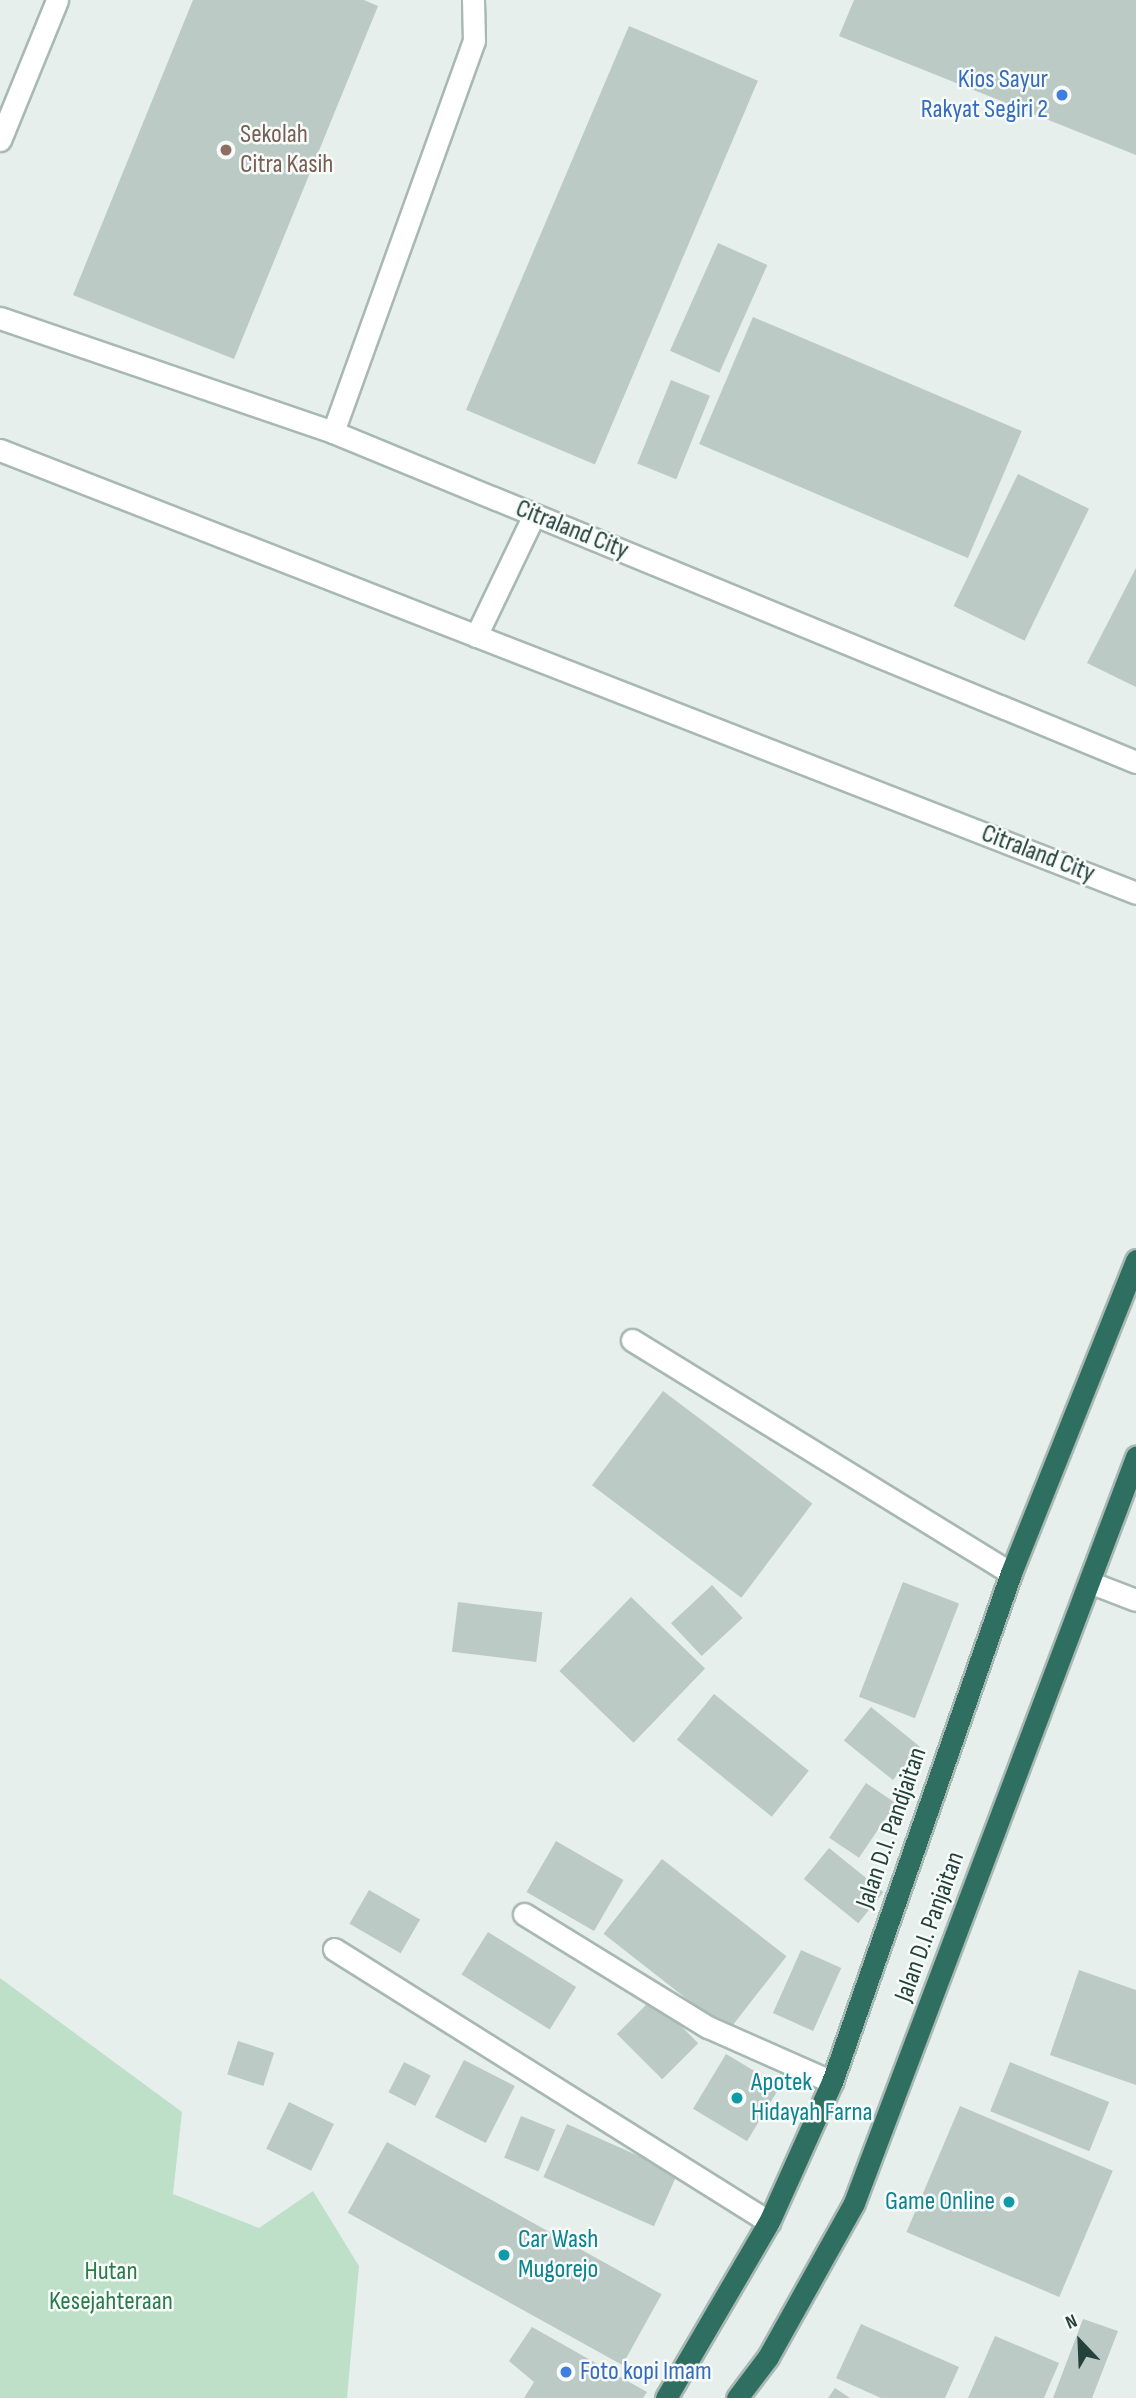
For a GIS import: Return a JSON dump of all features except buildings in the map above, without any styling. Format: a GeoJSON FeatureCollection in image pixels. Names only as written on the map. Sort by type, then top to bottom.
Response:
{"type":"FeatureCollection","features":[{"type":"Feature","properties":{"kind":"highway","name":"Jalan D.I. Pandjaitan"},"geometry":{"type":"LineString","coordinates":[[666,2398],[769,2222],[832,2082],[1011,1573],[1136,1259]]}},
{"type":"Feature","properties":{"kind":"highway","name":"Jalan D.I. Panjaitan"},"geometry":{"type":"LineString","coordinates":[[737,2398],[768,2357],[854,2203],[1136,1457]]}},
{"type":"Feature","properties":{"kind":"street"},"geometry":{"type":"LineString","coordinates":[[0,140],[57,0]]}},
{"type":"Feature","properties":{"kind":"street"},"geometry":{"type":"LineString","coordinates":[[333,432],[474,41],[472,0]]}},
{"type":"Feature","properties":{"kind":"street","name":"Citraland City"},"geometry":{"type":"LineString","coordinates":[[0,318],[333,432],[1136,762]]}},
{"type":"Feature","properties":{"kind":"street","name":"Citraland City"},"geometry":{"type":"LineString","coordinates":[[0,450],[1136,893]]}},
{"type":"Feature","properties":{"kind":"street"},"geometry":{"type":"LineString","coordinates":[[476,636],[534,515]]}},
{"type":"Feature","properties":{"kind":"street"},"geometry":{"type":"LineString","coordinates":[[632,1340],[1011,1573]]}},
{"type":"Feature","properties":{"kind":"street"},"geometry":{"type":"LineString","coordinates":[[1089,1582],[1136,1600]]}},
{"type":"Feature","properties":{"kind":"street"},"geometry":{"type":"LineString","coordinates":[[524,1914],[708,2027],[832,2082]]}},
{"type":"Feature","properties":{"kind":"street"},"geometry":{"type":"LineString","coordinates":[[334,1949],[769,2222]]}},
{"type":"Feature","properties":{"kind":"green space","name":"Hutan Kesejahteraan"},"geometry":{"type":"Polygon","coordinates":[[[0,1978],[182,2112],[173,2194],[259,2228],[313,2191],[359,2266],[347,2398],[0,2398],[0,1978]]]}},
{"type":"Feature","properties":{"kind":"place","name":"Kios Sayur Rakyat Segiri 2"},"geometry":{"type":"Point","coordinates":[1062,95]}},
{"type":"Feature","properties":{"kind":"place","name":"Sekolah Citra Kasih"},"geometry":{"type":"Point","coordinates":[226,150]}},
{"type":"Feature","properties":{"kind":"place","name":"Apotek Hidayah Farna"},"geometry":{"type":"Point","coordinates":[737,2098]}},
{"type":"Feature","properties":{"kind":"place","name":"Game Online"},"geometry":{"type":"Point","coordinates":[1009,2202]}},
{"type":"Feature","properties":{"kind":"place","name":"Car Wash Mugorejo"},"geometry":{"type":"Point","coordinates":[504,2255]}},
{"type":"Feature","properties":{"kind":"place","name":"Foto kopi Imam"},"geometry":{"type":"Point","coordinates":[566,2372]}}]}
